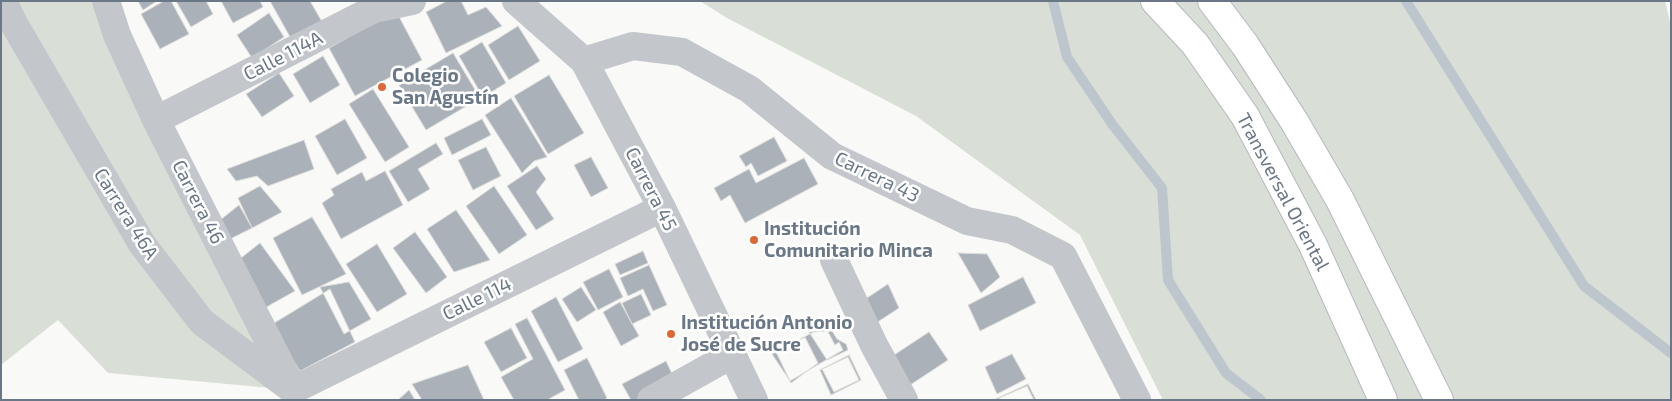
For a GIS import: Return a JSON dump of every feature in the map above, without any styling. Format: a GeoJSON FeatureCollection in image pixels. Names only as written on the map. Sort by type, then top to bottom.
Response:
{"type":"FeatureCollection","features":[{"type":"Feature","properties":{"kind":"main road","name":"Transversal Oriental"},"geometry":{"type":"LineString","coordinates":[[1155,1],[1196,44],[1245,116],[1313,245],[1383,400]]}},
{"type":"Feature","properties":{"kind":"main road"},"geometry":{"type":"LineString","coordinates":[[1212,1],[1255,60],[1294,121],[1340,200],[1440,400]]}},
{"type":"Feature","properties":{"kind":"street","name":"Carrera 46A"},"geometry":{"type":"LineString","coordinates":[[2,1],[142,244],[202,322],[295,395]]}},
{"type":"Feature","properties":{"kind":"street","name":"Carrera 46"},"geometry":{"type":"LineString","coordinates":[[106,1],[117,35],[156,120],[295,395]]}},
{"type":"Feature","properties":{"kind":"street","name":"Calle 114A"},"geometry":{"type":"LineString","coordinates":[[156,120],[374,9],[412,1]]}},
{"type":"Feature","properties":{"kind":"street","name":"Carrera 45"},"geometry":{"type":"LineString","coordinates":[[516,1],[584,61],[662,208],[754,400]]}},
{"type":"Feature","properties":{"kind":"street","name":"Carrera 43"},"geometry":{"type":"LineString","coordinates":[[584,61],[633,46],[682,52],[750,89],[832,156],[967,221],[1012,230],[1063,256],[1137,400]]}},
{"type":"Feature","properties":{"kind":"street","name":"Calle 114"},"geometry":{"type":"LineString","coordinates":[[295,395],[662,208]]}},
{"type":"Feature","properties":{"kind":"street"},"geometry":{"type":"LineString","coordinates":[[834,260],[874,345],[904,400]]}},
{"type":"Feature","properties":{"kind":"street"},"geometry":{"type":"LineString","coordinates":[[651,400],[733,354]]}},
{"type":"Feature","properties":{"kind":"shaded area"},"geometry":{"type":"Polygon","coordinates":[[[1,1],[106,1],[293,390],[108,373],[58,320],[1,365],[1,1]]]}},
{"type":"Feature","properties":{"kind":"shaded area"},"geometry":{"type":"Polygon","coordinates":[[[700,1],[1665,1],[1671,26],[1671,400],[1163,400],[1080,235],[916,116],[727,18],[700,1]]]}},
{"type":"Feature","properties":{"kind":"building"},"geometry":{"type":"Polygon","coordinates":[[[138,1],[157,1],[143,10],[138,1]]]}},
{"type":"Feature","properties":{"kind":"building"},"geometry":{"type":"Polygon","coordinates":[[[164,1],[171,1],[189,34],[160,49],[141,14],[164,1]]]}},
{"type":"Feature","properties":{"kind":"building"},"geometry":{"type":"Polygon","coordinates":[[[176,1],[206,1],[213,14],[191,27],[176,1]]]}},
{"type":"Feature","properties":{"kind":"building"},"geometry":{"type":"Polygon","coordinates":[[[221,1],[260,1],[263,7],[233,23],[221,1]]]}},
{"type":"Feature","properties":{"kind":"building"},"geometry":{"type":"Polygon","coordinates":[[[270,1],[310,1],[325,27],[294,44],[270,1]]]}},
{"type":"Feature","properties":{"kind":"building"},"geometry":{"type":"Polygon","coordinates":[[[447,1],[461,1],[468,15],[486,7],[502,26],[446,53],[426,12],[447,1]]]}},
{"type":"Feature","properties":{"kind":"building"},"geometry":{"type":"Polygon","coordinates":[[[396,11],[422,60],[355,96],[329,48],[396,11]]]}},
{"type":"Feature","properties":{"kind":"building"},"geometry":{"type":"Polygon","coordinates":[[[269,13],[284,37],[252,58],[237,35],[269,13]]]}},
{"type":"Feature","properties":{"kind":"building"},"geometry":{"type":"Polygon","coordinates":[[[518,26],[540,61],[509,80],[488,45],[518,26]]]}},
{"type":"Feature","properties":{"kind":"building"},"geometry":{"type":"Polygon","coordinates":[[[482,42],[506,83],[483,97],[459,56],[482,42]]]}},
{"type":"Feature","properties":{"kind":"building"},"geometry":{"type":"Polygon","coordinates":[[[453,53],[480,98],[426,130],[399,85],[453,53]]]}},
{"type":"Feature","properties":{"kind":"building"},"geometry":{"type":"Polygon","coordinates":[[[323,56],[340,85],[310,103],[293,74],[323,56]]]}},
{"type":"Feature","properties":{"kind":"building"},"geometry":{"type":"Polygon","coordinates":[[[279,73],[294,96],[262,117],[246,94],[279,73]]]}},
{"type":"Feature","properties":{"kind":"building"},"geometry":{"type":"Polygon","coordinates":[[[549,75],[584,133],[548,154],[514,96],[549,75]]]}},
{"type":"Feature","properties":{"kind":"building"},"geometry":{"type":"Polygon","coordinates":[[[373,89],[409,147],[385,162],[349,104],[373,89]]]}},
{"type":"Feature","properties":{"kind":"building"},"geometry":{"type":"Polygon","coordinates":[[[511,98],[547,157],[534,161],[522,173],[485,115],[511,98]]]}},
{"type":"Feature","properties":{"kind":"building"},"geometry":{"type":"Polygon","coordinates":[[[345,119],[367,158],[337,175],[315,136],[345,119]]]}},
{"type":"Feature","properties":{"kind":"building"},"geometry":{"type":"Polygon","coordinates":[[[482,119],[491,135],[452,155],[444,138],[482,119]]]}},
{"type":"Feature","properties":{"kind":"building"},"geometry":{"type":"Polygon","coordinates":[[[774,137],[787,161],[758,176],[751,163],[746,167],[739,156],[774,137]]]}},
{"type":"Feature","properties":{"kind":"building"},"geometry":{"type":"Polygon","coordinates":[[[304,140],[314,169],[268,186],[257,176],[236,181],[227,169],[304,140]]]}},
{"type":"Feature","properties":{"kind":"building"},"geometry":{"type":"Polygon","coordinates":[[[436,143],[443,154],[418,169],[430,189],[408,202],[389,171],[436,143]]]}},
{"type":"Feature","properties":{"kind":"building"},"geometry":{"type":"Polygon","coordinates":[[[486,147],[501,176],[473,190],[458,160],[486,147]]]}},
{"type":"Feature","properties":{"kind":"building"},"geometry":{"type":"Polygon","coordinates":[[[591,157],[608,188],[591,197],[574,165],[591,157]]]}},
{"type":"Feature","properties":{"kind":"building"},"geometry":{"type":"Polygon","coordinates":[[[804,158],[818,184],[745,223],[730,195],[721,201],[714,188],[749,169],[756,183],[804,158]]]}},
{"type":"Feature","properties":{"kind":"building"},"geometry":{"type":"Polygon","coordinates":[[[537,166],[546,179],[536,192],[554,219],[536,230],[507,186],[537,166]]]}},
{"type":"Feature","properties":{"kind":"building"},"geometry":{"type":"Polygon","coordinates":[[[385,171],[403,205],[341,239],[322,203],[334,195],[331,189],[362,172],[366,181],[385,171]]]}},
{"type":"Feature","properties":{"kind":"building"},"geometry":{"type":"Polygon","coordinates":[[[260,186],[282,212],[252,228],[238,198],[260,186]]]}},
{"type":"Feature","properties":{"kind":"building"},"geometry":{"type":"Polygon","coordinates":[[[494,186],[527,235],[499,254],[466,206],[494,186]]]}},
{"type":"Feature","properties":{"kind":"building"},"geometry":{"type":"Polygon","coordinates":[[[239,205],[252,228],[230,239],[219,221],[239,205]]]}},
{"type":"Feature","properties":{"kind":"building"},"geometry":{"type":"Polygon","coordinates":[[[456,210],[490,260],[454,272],[427,229],[456,210]]]}},
{"type":"Feature","properties":{"kind":"building"},"geometry":{"type":"Polygon","coordinates":[[[312,217],[346,274],[302,295],[273,238],[312,217]]]}},
{"type":"Feature","properties":{"kind":"building"},"geometry":{"type":"Polygon","coordinates":[[[415,232],[447,277],[426,293],[393,248],[415,232]]]}},
{"type":"Feature","properties":{"kind":"building"},"geometry":{"type":"Polygon","coordinates":[[[260,243],[295,291],[261,310],[236,262],[260,243]]]}},
{"type":"Feature","properties":{"kind":"building"},"geometry":{"type":"Polygon","coordinates":[[[377,244],[407,294],[377,312],[346,264],[377,244]]]}},
{"type":"Feature","properties":{"kind":"building"},"geometry":{"type":"Polygon","coordinates":[[[643,251],[648,263],[620,275],[615,264],[643,251]]]}},
{"type":"Feature","properties":{"kind":"building"},"geometry":{"type":"Polygon","coordinates":[[[958,253],[987,254],[1000,277],[981,293],[958,253]]]}},
{"type":"Feature","properties":{"kind":"building"},"geometry":{"type":"Polygon","coordinates":[[[649,265],[667,305],[653,311],[643,289],[628,296],[620,278],[649,265]]]}},
{"type":"Feature","properties":{"kind":"building"},"geometry":{"type":"Polygon","coordinates":[[[609,269],[623,297],[598,310],[583,282],[609,269]]]}},
{"type":"Feature","properties":{"kind":"building"},"geometry":{"type":"Polygon","coordinates":[[[1023,277],[1036,303],[980,331],[968,305],[1023,277]]]}},
{"type":"Feature","properties":{"kind":"building"},"geometry":{"type":"Polygon","coordinates":[[[349,282],[371,319],[344,334],[320,287],[349,282]]]}},
{"type":"Feature","properties":{"kind":"building"},"geometry":{"type":"Polygon","coordinates":[[[888,284],[899,308],[876,323],[864,300],[888,284]]]}},
{"type":"Feature","properties":{"kind":"building"},"geometry":{"type":"Polygon","coordinates":[[[581,287],[596,310],[577,322],[562,299],[581,287]]]}},
{"type":"Feature","properties":{"kind":"building"},"geometry":{"type":"Polygon","coordinates":[[[330,289],[355,342],[300,371],[271,325],[330,289]]]}},
{"type":"Feature","properties":{"kind":"building"},"geometry":{"type":"Polygon","coordinates":[[[641,294],[651,315],[632,324],[622,303],[641,294]]]}},
{"type":"Feature","properties":{"kind":"building"},"geometry":{"type":"Polygon","coordinates":[[[556,297],[583,349],[558,362],[531,311],[556,297]]]}},
{"type":"Feature","properties":{"kind":"building"},"geometry":{"type":"Polygon","coordinates":[[[620,302],[639,336],[621,346],[603,312],[620,302]]]}},
{"type":"Feature","properties":{"kind":"building"},"geometry":{"type":"Polygon","coordinates":[[[527,318],[565,390],[547,400],[514,400],[501,377],[533,359],[515,324],[527,318]]]}},
{"type":"Feature","properties":{"kind":"building"},"geometry":{"type":"Polygon","coordinates":[[[825,326],[835,345],[839,342],[843,350],[790,381],[772,354],[825,326]]]}},
{"type":"Feature","properties":{"kind":"building"},"geometry":{"type":"Polygon","coordinates":[[[511,328],[527,358],[501,372],[484,342],[511,328]]]}},
{"type":"Feature","properties":{"kind":"building"},"geometry":{"type":"Polygon","coordinates":[[[832,331],[837,339],[846,344],[848,350],[827,360],[809,332],[832,331]]]}},
{"type":"Feature","properties":{"kind":"building"},"geometry":{"type":"Polygon","coordinates":[[[929,332],[948,360],[907,387],[888,359],[929,332]]]}},
{"type":"Feature","properties":{"kind":"building"},"geometry":{"type":"Polygon","coordinates":[[[805,337],[818,363],[791,383],[776,352],[805,337]]]}},
{"type":"Feature","properties":{"kind":"building"},"geometry":{"type":"Polygon","coordinates":[[[1012,354],[1026,379],[997,394],[985,367],[1012,354]]]}},
{"type":"Feature","properties":{"kind":"building"},"geometry":{"type":"Polygon","coordinates":[[[849,355],[861,380],[831,395],[820,370],[849,355]]]}},
{"type":"Feature","properties":{"kind":"building"},"geometry":{"type":"Polygon","coordinates":[[[848,357],[859,380],[834,392],[822,369],[848,357]]]}},
{"type":"Feature","properties":{"kind":"building"},"geometry":{"type":"Polygon","coordinates":[[[587,358],[607,398],[604,400],[579,400],[564,370],[587,358]]]}},
{"type":"Feature","properties":{"kind":"building"},"geometry":{"type":"Polygon","coordinates":[[[666,361],[674,378],[637,400],[631,400],[622,384],[666,361]]]}},
{"type":"Feature","properties":{"kind":"building"},"geometry":{"type":"Polygon","coordinates":[[[468,365],[484,400],[422,400],[412,384],[468,365]]]}},
{"type":"Feature","properties":{"kind":"building"},"geometry":{"type":"Polygon","coordinates":[[[1028,384],[1036,400],[994,400],[1028,384]]]}},
{"type":"Feature","properties":{"kind":"building"},"geometry":{"type":"Polygon","coordinates":[[[1027,386],[1034,400],[1000,400],[999,398],[1027,386]]]}},
{"type":"Feature","properties":{"kind":"building"},"geometry":{"type":"Polygon","coordinates":[[[409,390],[415,400],[398,400],[409,390]]]}},
{"type":"Feature","properties":{"kind":"waterway"},"geometry":{"type":"LineString","coordinates":[[1053,1],[1067,57],[1112,124],[1162,188],[1168,280],[1226,373],[1261,400]]}},
{"type":"Feature","properties":{"kind":"waterway"},"geometry":{"type":"LineString","coordinates":[[1406,1],[1584,286],[1671,353]]}},
{"type":"Feature","properties":{"kind":"place","name":"Colegio San Agustín"},"geometry":{"type":"Point","coordinates":[382,87]}},
{"type":"Feature","properties":{"kind":"place","name":"Institución Comunitario Minca"},"geometry":{"type":"Point","coordinates":[754,240]}},
{"type":"Feature","properties":{"kind":"place","name":"Institución Antonio José de Sucre"},"geometry":{"type":"Point","coordinates":[671,334]}}]}
